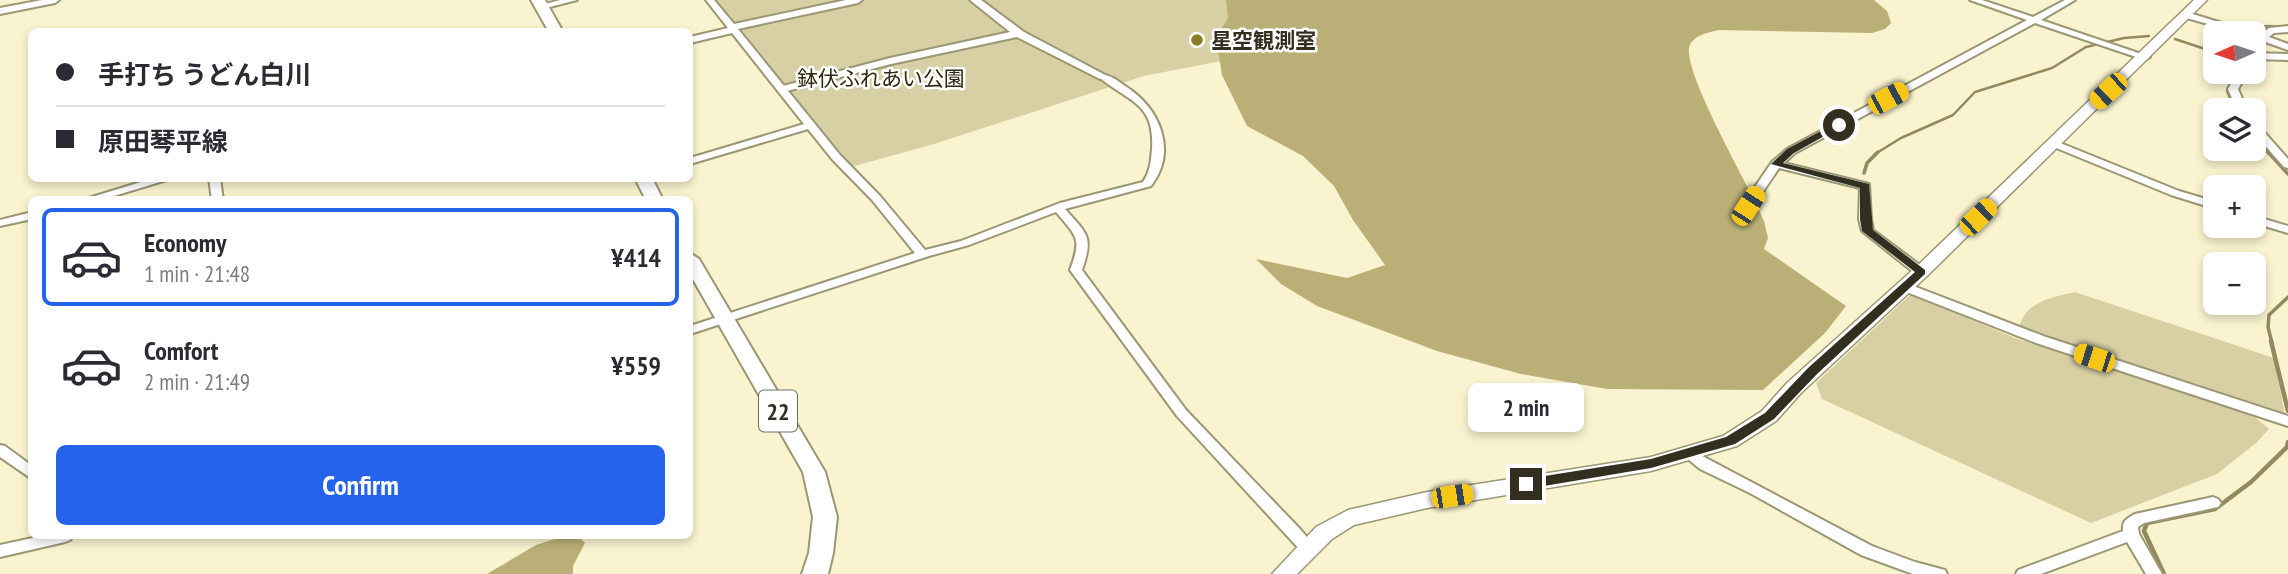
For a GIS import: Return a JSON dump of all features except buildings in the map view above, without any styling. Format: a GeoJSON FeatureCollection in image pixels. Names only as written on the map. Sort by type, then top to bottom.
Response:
{"type":"FeatureCollection","features":[{"type":"Feature","properties":{"kind":"main road"},"geometry":{"type":"LineString","coordinates":[[1285,574],[1324,533],[1348,519],[1379,510],[1651,464],[1730,441],[1769,416],[2145,57],[2201,0]]}},
{"type":"Feature","properties":{"kind":"main road"},"geometry":{"type":"LineString","coordinates":[[540,3],[554,28]]}},
{"type":"Feature","properties":{"kind":"main road","name":"22"},"geometry":{"type":"LineString","coordinates":[[693,264],[814,472],[825,517],[821,553],[815,574]]}},
{"type":"Feature","properties":{"kind":"street"},"geometry":{"type":"LineString","coordinates":[[0,11],[55,0]]}},
{"type":"Feature","properties":{"kind":"street"},"geometry":{"type":"LineString","coordinates":[[540,3],[573,0]]}},
{"type":"Feature","properties":{"kind":"street"},"geometry":{"type":"LineString","coordinates":[[710,0],[810,125],[922,254]]}},
{"type":"Feature","properties":{"kind":"street"},"geometry":{"type":"LineString","coordinates":[[693,39],[730,31],[733,27],[858,0]]}},
{"type":"Feature","properties":{"kind":"street"},"geometry":{"type":"LineString","coordinates":[[693,329],[922,254],[965,243],[1058,208],[1147,184],[1152,178],[1159,138],[1157,122],[1147,108],[1104,77],[1048,52],[1016,34],[975,0]]}},
{"type":"Feature","properties":{"kind":"street"},"geometry":{"type":"LineString","coordinates":[[1973,0],[2145,57]]}},
{"type":"Feature","properties":{"kind":"street"},"geometry":{"type":"LineString","coordinates":[[1748,206],[1776,164],[1791,151],[2071,0]]}},
{"type":"Feature","properties":{"kind":"street"},"geometry":{"type":"LineString","coordinates":[[2186,15],[2207,21]]}},
{"type":"Feature","properties":{"kind":"street"},"geometry":{"type":"LineString","coordinates":[[2266,33],[2288,29]]}},
{"type":"Feature","properties":{"kind":"street"},"geometry":{"type":"LineString","coordinates":[[783,89],[902,58],[1016,34]]}},
{"type":"Feature","properties":{"kind":"street"},"geometry":{"type":"LineString","coordinates":[[2266,39],[2288,47]]}},
{"type":"Feature","properties":{"kind":"street"},"geometry":{"type":"LineString","coordinates":[[2266,57],[2288,57]]}},
{"type":"Feature","properties":{"kind":"street"},"geometry":{"type":"LineString","coordinates":[[693,160],[810,125]]}},
{"type":"Feature","properties":{"kind":"street"},"geometry":{"type":"LineString","coordinates":[[2266,140],[2288,165]]}},
{"type":"Feature","properties":{"kind":"street"},"geometry":{"type":"LineString","coordinates":[[2053,143],[2203,202]]}},
{"type":"Feature","properties":{"kind":"street"},"geometry":{"type":"LineString","coordinates":[[1776,164],[1865,186],[1865,219],[1868,231],[1921,272]]}},
{"type":"Feature","properties":{"kind":"street"},"geometry":{"type":"LineString","coordinates":[[102,196],[153,182]]}},
{"type":"Feature","properties":{"kind":"street"},"geometry":{"type":"LineString","coordinates":[[1058,208],[1082,236],[1083,251],[1076,270],[1137,354],[1197,430],[1278,512],[1308,548]]}},
{"type":"Feature","properties":{"kind":"street"},"geometry":{"type":"LineString","coordinates":[[0,223],[28,216]]}},
{"type":"Feature","properties":{"kind":"street"},"geometry":{"type":"LineString","coordinates":[[2266,223],[2288,230]]}},
{"type":"Feature","properties":{"kind":"street"},"geometry":{"type":"LineString","coordinates":[[1903,286],[2041,340],[2286,420]]}},
{"type":"Feature","properties":{"kind":"street"},"geometry":{"type":"LineString","coordinates":[[0,450],[28,471]]}},
{"type":"Feature","properties":{"kind":"street"},"geometry":{"type":"LineString","coordinates":[[1689,454],[1708,469],[1748,485],[1882,558],[1939,574]]}},
{"type":"Feature","properties":{"kind":"street"},"geometry":{"type":"LineString","coordinates":[[2154,574],[2131,534],[2130,524],[2140,518],[2213,503]]}},
{"type":"Feature","properties":{"kind":"street"},"geometry":{"type":"LineString","coordinates":[[2024,574],[2131,534]]}},
{"type":"Feature","properties":{"kind":"street"},"geometry":{"type":"LineString","coordinates":[[0,551],[49,539]]}},
{"type":"Feature","properties":{"kind":"green space","name":"鉢伏ふれあい公園"},"geometry":{"type":"Polygon","coordinates":[[[716,0],[1234,0],[1226,60],[1144,76],[934,144],[851,167],[716,0]]]}},
{"type":"Feature","properties":{"kind":"green space"},"geometry":{"type":"Polygon","coordinates":[[[2075,292],[2274,358],[2285,415],[2019,329],[2026,313],[2040,302],[2075,292]]]}},
{"type":"Feature","properties":{"kind":"green space"},"geometry":{"type":"Polygon","coordinates":[[[1911,294],[2015,338],[2241,412],[2256,418],[2269,429],[2217,474],[2091,523],[1822,399],[1816,383],[1911,294]]]}},
{"type":"Feature","properties":{"kind":"shaded area"},"geometry":{"type":"Polygon","coordinates":[[[1226,0],[1874,0],[1887,11],[1891,23],[1885,29],[1872,33],[1719,30],[1693,40],[1689,48],[1690,62],[1707,107],[1764,221],[1768,238],[1764,249],[1846,306],[1825,333],[1763,390],[1607,389],[1521,374],[1437,351],[1317,306],[1281,284],[1256,259],[1347,278],[1385,265],[1353,220],[1334,186],[1303,156],[1247,126],[1222,75],[1216,38],[1228,18],[1226,0]]]}},
{"type":"Feature","properties":{"kind":"shaded area"},"geometry":{"type":"Polygon","coordinates":[[[555,539],[581,539],[585,543],[573,566],[573,574],[487,574],[536,545],[555,539]]]}},
{"type":"Feature","properties":{"kind":"waterway"},"geometry":{"type":"LineString","coordinates":[[2266,28],[2268,26],[2288,27]]}},
{"type":"Feature","properties":{"kind":"waterway"},"geometry":{"type":"LineString","coordinates":[[1878,152],[1901,138],[1953,115],[1975,92],[2052,68],[2086,47],[2124,38],[2149,36]]}},
{"type":"Feature","properties":{"kind":"waterway"},"geometry":{"type":"LineString","coordinates":[[2175,39],[2203,48]]}},
{"type":"Feature","properties":{"kind":"waterway"},"geometry":{"type":"LineString","coordinates":[[2230,84],[2227,91],[2230,98]]}},
{"type":"Feature","properties":{"kind":"waterway"},"geometry":{"type":"LineString","coordinates":[[2266,151],[2269,154]]}},
{"type":"Feature","properties":{"kind":"waterway"},"geometry":{"type":"LineString","coordinates":[[1864,173],[1867,163],[1878,152]]}},
{"type":"Feature","properties":{"kind":"waterway"},"geometry":{"type":"LineString","coordinates":[[2268,152],[2288,174]]}},
{"type":"Feature","properties":{"kind":"waterway"},"geometry":{"type":"LineString","coordinates":[[2272,343],[2268,327],[2269,315],[2288,297]]}},
{"type":"Feature","properties":{"kind":"waterway"},"geometry":{"type":"LineString","coordinates":[[2271,341],[2288,411]]}},
{"type":"Feature","properties":{"kind":"waterway"},"geometry":{"type":"LineString","coordinates":[[2164,574],[2144,531],[2147,523],[2215,509],[2251,482],[2287,447],[2288,442]]}},
{"type":"Feature","properties":{"kind":"place","name":"星空観測室"},"geometry":{"type":"Point","coordinates":[1197,40]}},
{"type":"Feature","properties":{"kind":"route"},"geometry":{"type":"LineString","coordinates":[[1526,484],[1651,464],[1730,441],[1769,416],[1794,388],[1921,272],[1868,231],[1865,219],[1865,186],[1776,164],[1791,151],[1839,125]]}}]}
